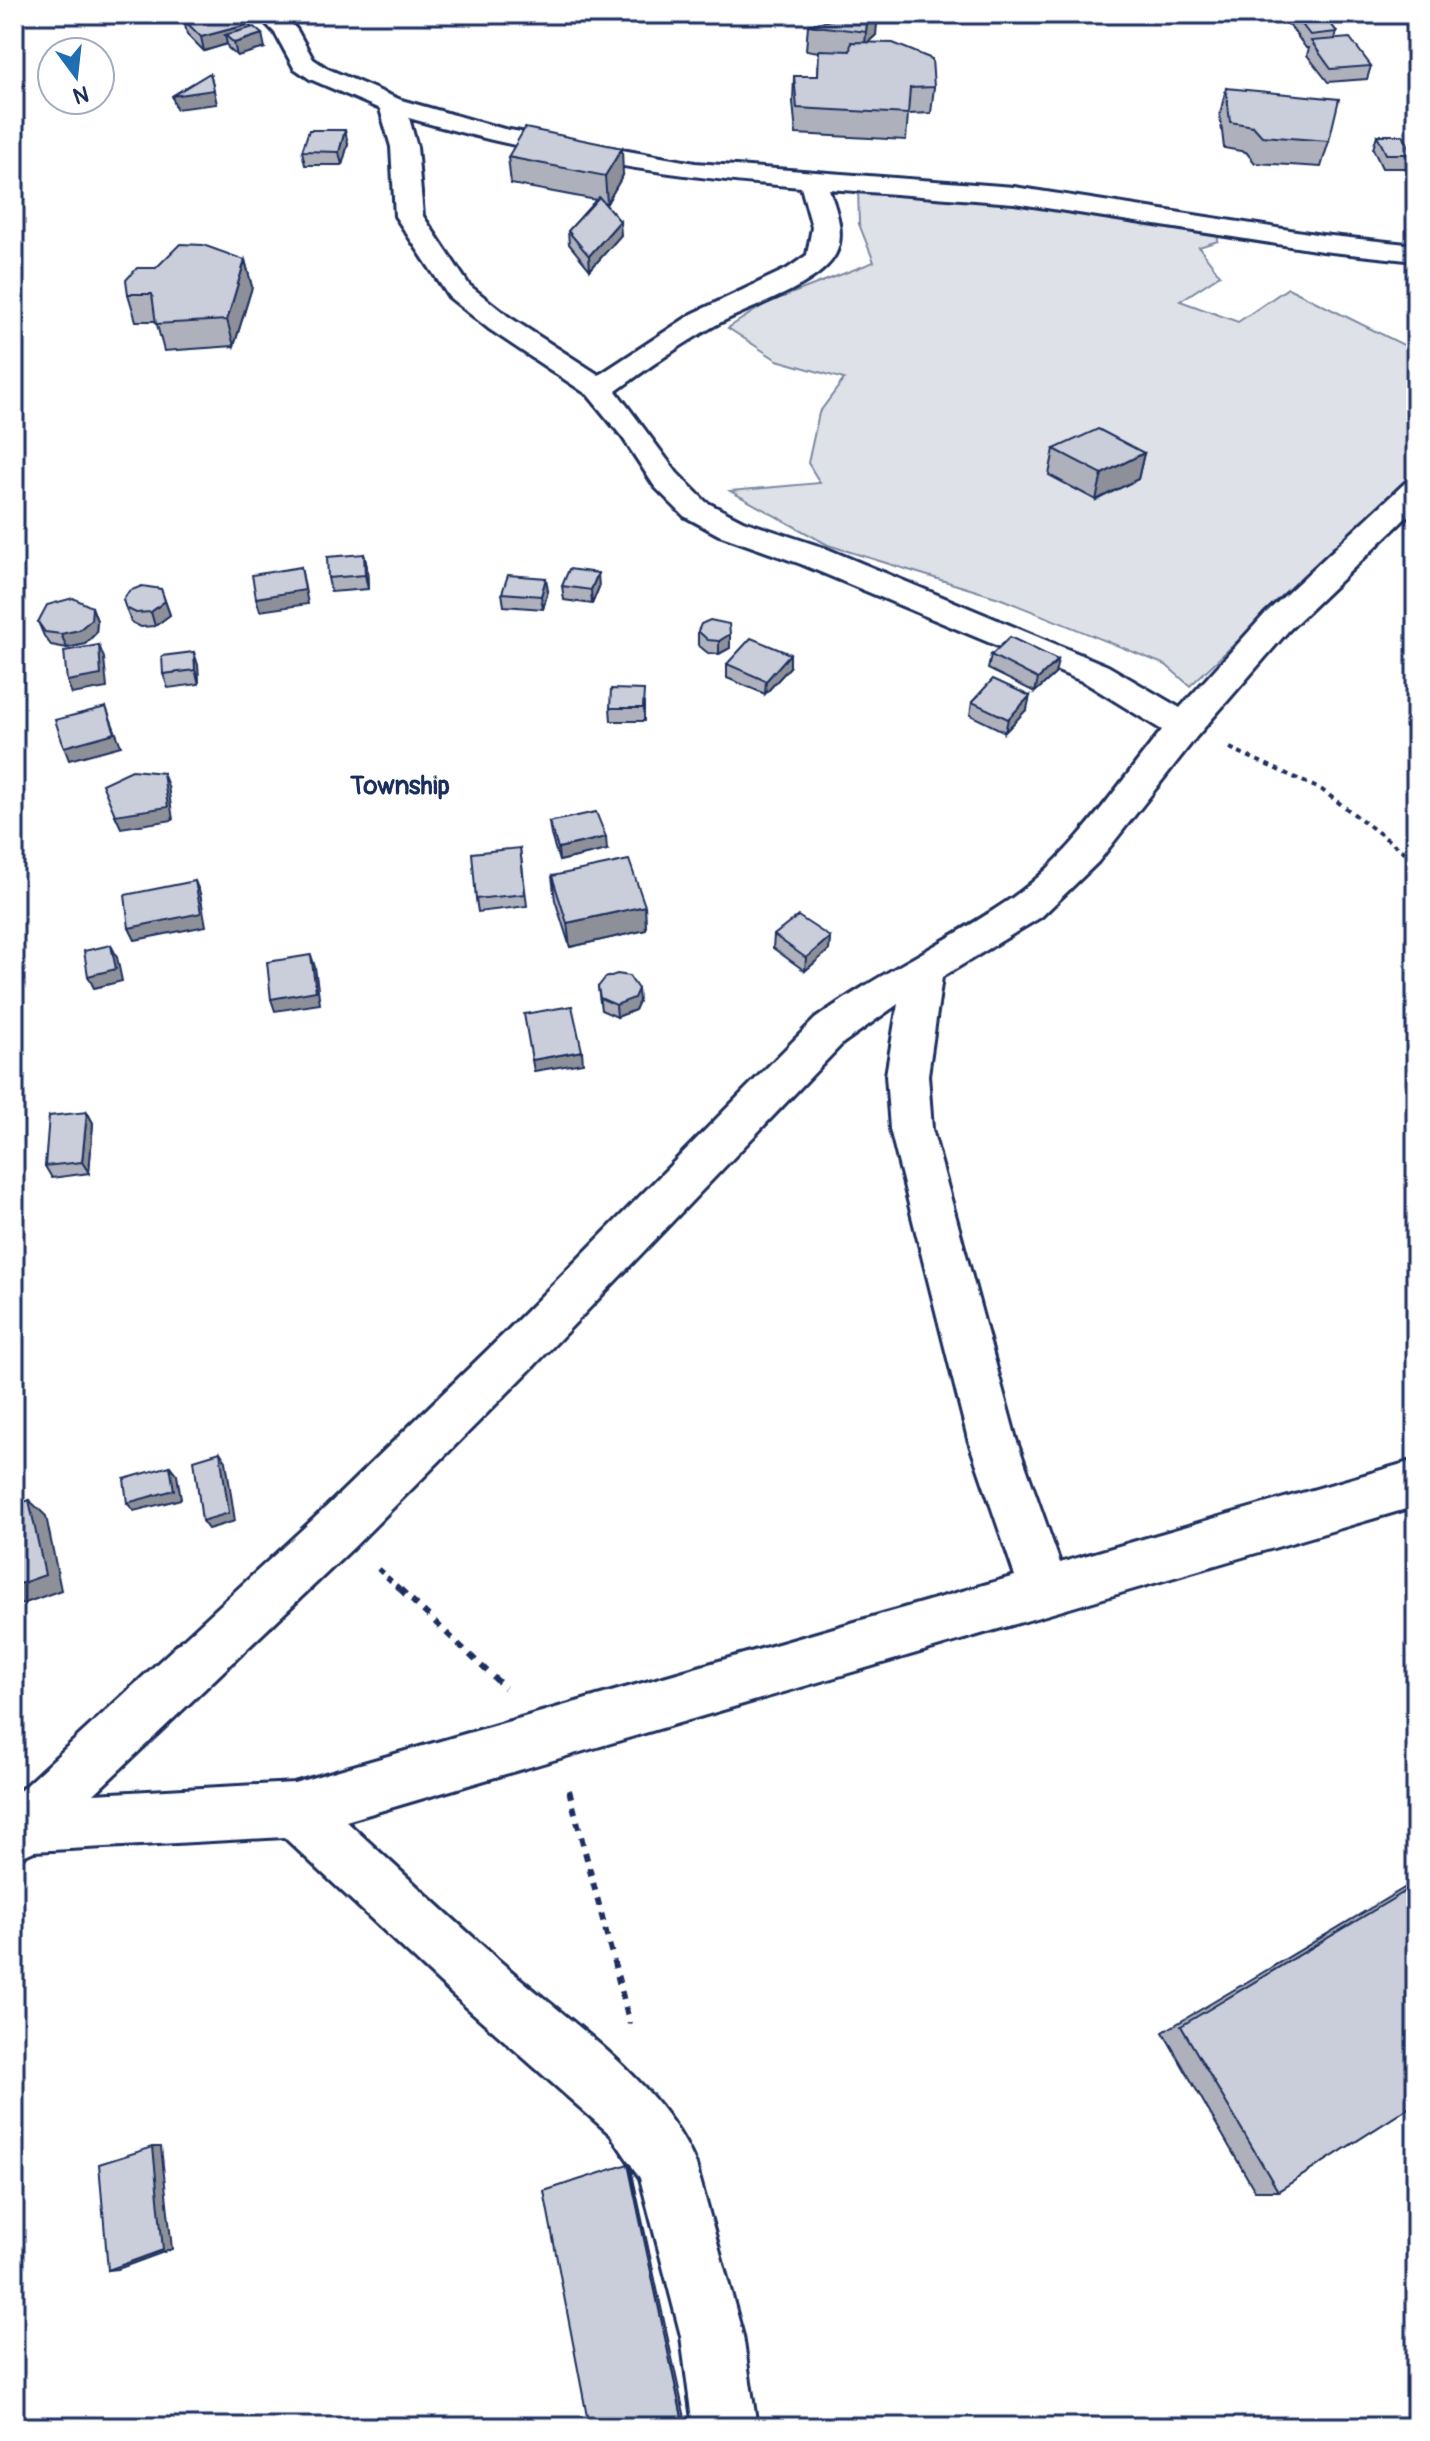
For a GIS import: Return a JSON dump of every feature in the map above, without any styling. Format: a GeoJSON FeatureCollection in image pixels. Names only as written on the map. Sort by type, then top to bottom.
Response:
{"type":"FeatureCollection","features":[{"type":"Feature","properties":{"kind":"street"},"geometry":{"type":"LineString","coordinates":[[269,14],[285,30],[303,63],[319,74],[392,105],[501,136],[695,171],[1014,195],[1322,243],[1416,253]]}},
{"type":"Feature","properties":{"kind":"street"},"geometry":{"type":"LineString","coordinates":[[392,105],[404,147],[409,216],[459,291],[499,323],[599,389],[635,433],[666,480],[695,509],[731,528],[813,556],[1096,674],[1184,727]]}},
{"type":"Feature","properties":{"kind":"street"},"geometry":{"type":"LineString","coordinates":[[599,389],[667,340],[736,301],[803,271],[819,258],[825,246],[826,227],[812,178]]}},
{"type":"Feature","properties":{"kind":"street"},"geometry":{"type":"LineString","coordinates":[[18,1829],[337,1530],[519,1350],[829,1031],[864,1005],[923,973],[1027,907],[1085,852],[1184,727],[1277,622],[1416,490]]}},
{"type":"Feature","properties":{"kind":"street"},"geometry":{"type":"LineString","coordinates":[[923,973],[907,1075],[911,1129],[992,1439],[1046,1592]]}},
{"type":"Feature","properties":{"kind":"street"},"geometry":{"type":"LineString","coordinates":[[18,1829],[294,1810],[1416,1483]]}},
{"type":"Feature","properties":{"kind":"street"},"geometry":{"type":"LineString","coordinates":[[294,1810],[475,1977],[632,2114],[666,2165],[712,2336],[725,2427]]}},
{"type":"Feature","properties":{"kind":"path"},"geometry":{"type":"LineString","coordinates":[[1184,727],[1322,790],[1416,861]]}},
{"type":"Feature","properties":{"kind":"path"},"geometry":{"type":"LineString","coordinates":[[337,1530],[556,1735],[631,2027]]}},
{"type":"Feature","properties":{"kind":"shaded area"},"geometry":{"type":"Polygon","coordinates":[[[858,188],[1217,222],[1218,241],[1199,247],[1220,275],[1180,301],[1238,322],[1288,288],[1416,351],[1416,473],[1190,686],[1166,665],[999,598],[828,545],[730,491],[820,483],[808,463],[819,413],[844,379],[777,360],[728,328],[767,303],[874,262],[859,224],[858,188]]]}},
{"type":"Feature","properties":{"kind":"building"},"geometry":{"type":"Polygon","coordinates":[[[206,14],[239,14],[250,24],[201,37],[184,20],[206,14]]]}},
{"type":"Feature","properties":{"kind":"building"},"geometry":{"type":"Polygon","coordinates":[[[857,14],[873,14],[867,19],[866,32],[808,25],[857,14]]]}},
{"type":"Feature","properties":{"kind":"building"},"geometry":{"type":"Polygon","coordinates":[[[1294,14],[1323,14],[1337,32],[1310,35],[1294,14]]]}},
{"type":"Feature","properties":{"kind":"building"},"geometry":{"type":"Polygon","coordinates":[[[254,27],[262,34],[234,43],[225,35],[254,27]]]}},
{"type":"Feature","properties":{"kind":"building"},"geometry":{"type":"Polygon","coordinates":[[[1350,38],[1371,66],[1331,69],[1311,41],[1350,38]]]}},
{"type":"Feature","properties":{"kind":"building"},"geometry":{"type":"Polygon","coordinates":[[[851,42],[893,43],[932,59],[934,87],[910,88],[908,114],[797,108],[794,76],[818,76],[819,50],[850,51],[851,42]]]}},
{"type":"Feature","properties":{"kind":"building"},"geometry":{"type":"Polygon","coordinates":[[[210,73],[214,90],[172,96],[210,73]]]}},
{"type":"Feature","properties":{"kind":"building"},"geometry":{"type":"Polygon","coordinates":[[[1226,88],[1339,99],[1329,141],[1262,136],[1253,126],[1230,122],[1226,88]]]}},
{"type":"Feature","properties":{"kind":"building"},"geometry":{"type":"Polygon","coordinates":[[[525,128],[622,148],[605,176],[508,157],[525,128]]]}},
{"type":"Feature","properties":{"kind":"building"},"geometry":{"type":"Polygon","coordinates":[[[309,130],[345,130],[339,152],[302,151],[309,130]]]}},
{"type":"Feature","properties":{"kind":"building"},"geometry":{"type":"Polygon","coordinates":[[[1377,135],[1403,135],[1413,154],[1386,154],[1377,135]]]}},
{"type":"Feature","properties":{"kind":"building"},"geometry":{"type":"Polygon","coordinates":[[[599,197],[620,221],[589,256],[568,231],[599,197]]]}},
{"type":"Feature","properties":{"kind":"building"},"geometry":{"type":"Polygon","coordinates":[[[180,244],[203,245],[245,260],[227,320],[156,324],[152,294],[128,294],[126,280],[137,268],[156,268],[180,244]]]}},
{"type":"Feature","properties":{"kind":"building"},"geometry":{"type":"Polygon","coordinates":[[[1098,429],[1144,453],[1102,474],[1054,449],[1098,429]]]}},
{"type":"Feature","properties":{"kind":"building"},"geometry":{"type":"Polygon","coordinates":[[[364,554],[365,575],[328,578],[327,557],[364,554]]]}},
{"type":"Feature","properties":{"kind":"building"},"geometry":{"type":"Polygon","coordinates":[[[301,567],[305,590],[256,598],[252,575],[301,567]]]}},
{"type":"Feature","properties":{"kind":"building"},"geometry":{"type":"Polygon","coordinates":[[[569,569],[598,573],[591,590],[562,586],[569,569]]]}},
{"type":"Feature","properties":{"kind":"building"},"geometry":{"type":"Polygon","coordinates":[[[508,575],[546,578],[541,596],[502,593],[508,575]]]}},
{"type":"Feature","properties":{"kind":"building"},"geometry":{"type":"Polygon","coordinates":[[[142,586],[161,589],[165,601],[151,612],[136,613],[126,608],[123,600],[129,591],[142,586]]]}},
{"type":"Feature","properties":{"kind":"building"},"geometry":{"type":"Polygon","coordinates":[[[73,598],[92,607],[91,620],[79,630],[61,634],[45,632],[38,622],[47,605],[73,598]]]}},
{"type":"Feature","properties":{"kind":"building"},"geometry":{"type":"Polygon","coordinates":[[[710,620],[729,624],[730,634],[719,641],[708,640],[698,631],[701,624],[710,620]]]}},
{"type":"Feature","properties":{"kind":"building"},"geometry":{"type":"Polygon","coordinates":[[[1010,637],[1058,660],[1038,679],[991,655],[1010,637]]]}},
{"type":"Feature","properties":{"kind":"building"},"geometry":{"type":"Polygon","coordinates":[[[751,638],[790,654],[766,681],[727,664],[751,638]]]}},
{"type":"Feature","properties":{"kind":"building"},"geometry":{"type":"Polygon","coordinates":[[[99,645],[101,675],[67,681],[64,651],[99,645]]]}},
{"type":"Feature","properties":{"kind":"building"},"geometry":{"type":"Polygon","coordinates":[[[194,652],[195,670],[163,674],[162,656],[194,652]]]}},
{"type":"Feature","properties":{"kind":"building"},"geometry":{"type":"Polygon","coordinates":[[[993,679],[1030,696],[1008,719],[972,702],[993,679]]]}},
{"type":"Feature","properties":{"kind":"building"},"geometry":{"type":"Polygon","coordinates":[[[611,689],[644,690],[643,708],[610,708],[611,689]]]}},
{"type":"Feature","properties":{"kind":"building"},"geometry":{"type":"Polygon","coordinates":[[[106,707],[115,733],[64,747],[55,720],[106,707]]]}},
{"type":"Feature","properties":{"kind":"building"},"geometry":{"type":"Polygon","coordinates":[[[132,770],[163,773],[168,807],[115,815],[102,784],[132,770]]]}},
{"type":"Feature","properties":{"kind":"building"},"geometry":{"type":"Polygon","coordinates":[[[596,812],[606,837],[558,848],[549,822],[596,812]]]}},
{"type":"Feature","properties":{"kind":"building"},"geometry":{"type":"Polygon","coordinates":[[[520,848],[525,894],[476,899],[472,853],[520,848]]]}},
{"type":"Feature","properties":{"kind":"building"},"geometry":{"type":"Polygon","coordinates":[[[629,860],[645,906],[567,923],[552,876],[629,860]]]}},
{"type":"Feature","properties":{"kind":"building"},"geometry":{"type":"Polygon","coordinates":[[[195,881],[201,913],[129,928],[125,895],[195,881]]]}},
{"type":"Feature","properties":{"kind":"building"},"geometry":{"type":"Polygon","coordinates":[[[798,916],[830,937],[806,958],[774,935],[798,916]]]}},
{"type":"Feature","properties":{"kind":"building"},"geometry":{"type":"Polygon","coordinates":[[[111,945],[116,969],[88,976],[84,951],[111,945]]]}},
{"type":"Feature","properties":{"kind":"building"},"geometry":{"type":"Polygon","coordinates":[[[311,955],[316,991],[271,999],[267,962],[311,955]]]}},
{"type":"Feature","properties":{"kind":"building"},"geometry":{"type":"Polygon","coordinates":[[[617,974],[629,976],[638,989],[634,998],[616,1005],[600,998],[598,987],[605,978],[617,974]]]}},
{"type":"Feature","properties":{"kind":"building"},"geometry":{"type":"Polygon","coordinates":[[[572,1006],[582,1051],[532,1060],[524,1014],[572,1006]]]}},
{"type":"Feature","properties":{"kind":"building"},"geometry":{"type":"Polygon","coordinates":[[[87,1112],[82,1162],[45,1166],[49,1116],[87,1112]]]}},
{"type":"Feature","properties":{"kind":"building"},"geometry":{"type":"Polygon","coordinates":[[[220,1452],[229,1513],[202,1521],[194,1460],[220,1452]]]}},
{"type":"Feature","properties":{"kind":"building"},"geometry":{"type":"Polygon","coordinates":[[[170,1466],[174,1490],[127,1503],[124,1479],[170,1466]]]}},
{"type":"Feature","properties":{"kind":"building"},"geometry":{"type":"Polygon","coordinates":[[[29,1500],[45,1575],[14,1586],[14,1506],[29,1500]]]}},
{"type":"Feature","properties":{"kind":"building"},"geometry":{"type":"Polygon","coordinates":[[[1416,1885],[1416,2103],[1278,2191],[1181,2026],[1416,1885]]]}},
{"type":"Feature","properties":{"kind":"building"},"geometry":{"type":"Polygon","coordinates":[[[153,2147],[163,2250],[108,2270],[99,2164],[153,2147]]]}},
{"type":"Feature","properties":{"kind":"building"},"geometry":{"type":"Polygon","coordinates":[[[628,2164],[684,2427],[589,2427],[544,2191],[628,2164]]]}},
{"type":"Feature","properties":{"kind":"district","name":"Township"},"geometry":{"type":"Point","coordinates":[400,786]}}]}
